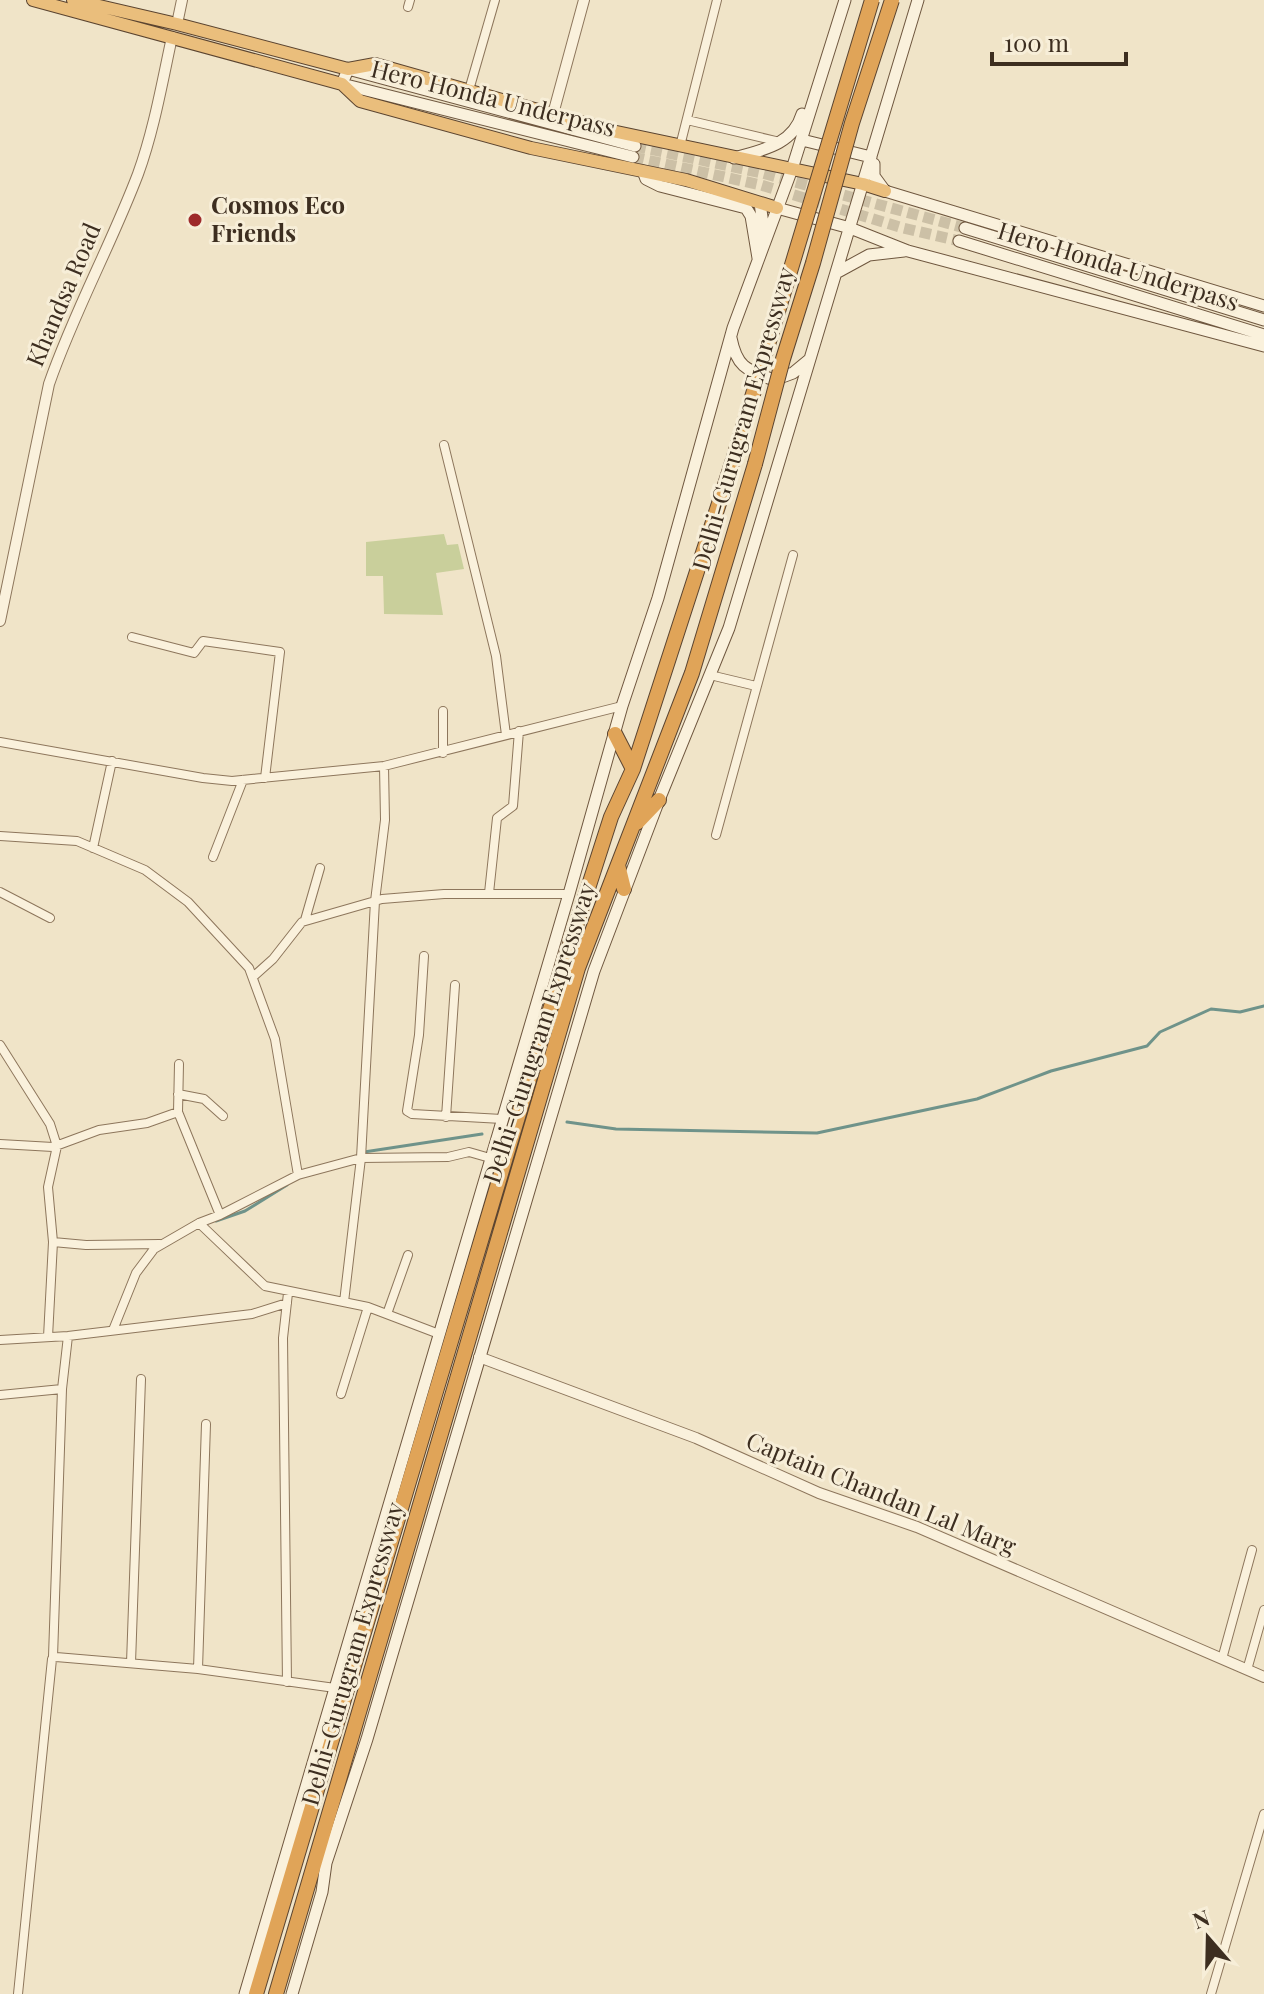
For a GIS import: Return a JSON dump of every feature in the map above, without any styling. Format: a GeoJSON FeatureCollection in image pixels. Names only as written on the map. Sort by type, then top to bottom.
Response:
{"type":"FeatureCollection","features":[{"type":"Feature","properties":{"kind":"highway"},"geometry":{"type":"LineString","coordinates":[[33,0],[342,84],[360,101],[531,148],[686,180],[777,208]]}},
{"type":"Feature","properties":{"kind":"highway"},"geometry":{"type":"LineString","coordinates":[[73,0],[348,69],[375,64],[680,146],[885,191]]}},
{"type":"Feature","properties":{"kind":"highway","name":"Delhi-Gurugram Expressway"},"geometry":{"type":"LineString","coordinates":[[256,1994],[490,1184],[611,817],[633,769],[734,457],[872,0]]}},
{"type":"Feature","properties":{"kind":"highway","name":"Delhi-Gurugram Expressway"},"geometry":{"type":"LineString","coordinates":[[276,1994],[578,968],[692,673],[852,123],[892,0]]}},
{"type":"Feature","properties":{"kind":"highway"},"geometry":{"type":"LineString","coordinates":[[615,734],[633,769]]}},
{"type":"Feature","properties":{"kind":"highway"},"geometry":{"type":"LineString","coordinates":[[632,828],[659,800]]}},
{"type":"Feature","properties":{"kind":"highway"},"geometry":{"type":"LineString","coordinates":[[618,864],[624,889]]}},
{"type":"Feature","properties":{"kind":"main road"},"geometry":{"type":"LineString","coordinates":[[245,1994],[439,1334],[490,1184],[490,1158],[622,706],[658,598],[731,337],[802,140],[845,0]]}},
{"type":"Feature","properties":{"kind":"main road"},"geometry":{"type":"LineString","coordinates":[[292,1994],[322,1892],[326,1863],[371,1723],[594,971],[729,628],[918,0]]}},
{"type":"Feature","properties":{"kind":"main road"},"geometry":{"type":"LineString","coordinates":[[733,158],[790,136],[799,125],[813,79],[825,65]]}},
{"type":"Feature","properties":{"kind":"main road"},"geometry":{"type":"LineString","coordinates":[[342,84],[348,69]]}},
{"type":"Feature","properties":{"kind":"main road","name":"Hero Honda Underpass"},"geometry":{"type":"LineString","coordinates":[[342,84],[634,151],[348,69]]}},
{"type":"Feature","properties":{"kind":"main road"},"geometry":{"type":"LineString","coordinates":[[802,140],[873,152]]}},
{"type":"Feature","properties":{"kind":"main road"},"geometry":{"type":"LineString","coordinates":[[873,152],[874,176],[885,191],[1264,306]]}},
{"type":"Feature","properties":{"kind":"main road"},"geometry":{"type":"LineString","coordinates":[[643,171],[646,179],[660,186],[746,208],[751,216],[758,263]]}},
{"type":"Feature","properties":{"kind":"main road"},"geometry":{"type":"LineString","coordinates":[[760,203],[765,239]]}},
{"type":"Feature","properties":{"kind":"main road"},"geometry":{"type":"LineString","coordinates":[[777,208],[850,228],[908,251],[1264,346]]}},
{"type":"Feature","properties":{"kind":"main road","name":"Hero Honda Underpass"},"geometry":{"type":"LineString","coordinates":[[965,228],[1264,320]]}},
{"type":"Feature","properties":{"kind":"main road","name":"Hero Honda Underpass"},"geometry":{"type":"LineString","coordinates":[[959,241],[1264,335]]}},
{"type":"Feature","properties":{"kind":"main road"},"geometry":{"type":"LineString","coordinates":[[836,273],[869,255],[908,251]]}},
{"type":"Feature","properties":{"kind":"main road"},"geometry":{"type":"LineString","coordinates":[[731,337],[738,361],[745,368],[774,380],[793,373],[810,359]]}},
{"type":"Feature","properties":{"kind":"street"},"geometry":{"type":"LineString","coordinates":[[177,24],[182,0]]}},
{"type":"Feature","properties":{"kind":"street"},"geometry":{"type":"LineString","coordinates":[[469,90],[495,0]]}},
{"type":"Feature","properties":{"kind":"street"},"geometry":{"type":"LineString","coordinates":[[553,114],[584,0]]}},
{"type":"Feature","properties":{"kind":"street"},"geometry":{"type":"LineString","coordinates":[[680,146],[717,0]]}},
{"type":"Feature","properties":{"kind":"street","name":"Khandsa Road"},"geometry":{"type":"LineString","coordinates":[[0,621],[49,384],[61,349],[137,175],[151,135],[172,37]]}},
{"type":"Feature","properties":{"kind":"street"},"geometry":{"type":"LineString","coordinates":[[687,120],[781,142]]}},
{"type":"Feature","properties":{"kind":"street"},"geometry":{"type":"LineString","coordinates":[[444,445],[496,656],[506,735]]}},
{"type":"Feature","properties":{"kind":"street"},"geometry":{"type":"LineString","coordinates":[[716,835],[793,555]]}},
{"type":"Feature","properties":{"kind":"street"},"geometry":{"type":"LineString","coordinates":[[132,637],[194,653],[203,641],[280,652],[265,778]]}},
{"type":"Feature","properties":{"kind":"street"},"geometry":{"type":"LineString","coordinates":[[710,675],[756,686]]}},
{"type":"Feature","properties":{"kind":"street"},"geometry":{"type":"LineString","coordinates":[[0,742],[203,778],[243,780],[384,766],[622,706]]}},
{"type":"Feature","properties":{"kind":"street"},"geometry":{"type":"LineString","coordinates":[[443,711],[443,753]]}},
{"type":"Feature","properties":{"kind":"street"},"geometry":{"type":"LineString","coordinates":[[489,893],[497,818],[513,806],[519,731]]}},
{"type":"Feature","properties":{"kind":"street"},"geometry":{"type":"LineString","coordinates":[[93,848],[112,761]]}},
{"type":"Feature","properties":{"kind":"street"},"geometry":{"type":"LineString","coordinates":[[344,1302],[361,1158],[375,901],[385,820],[384,766]]}},
{"type":"Feature","properties":{"kind":"street"},"geometry":{"type":"LineString","coordinates":[[213,857],[243,780]]}},
{"type":"Feature","properties":{"kind":"street"},"geometry":{"type":"LineString","coordinates":[[0,836],[77,841],[145,870],[188,902],[254,976],[275,1039],[298,1175]]}},
{"type":"Feature","properties":{"kind":"street"},"geometry":{"type":"LineString","coordinates":[[254,976],[273,959],[305,920],[320,868]]}},
{"type":"Feature","properties":{"kind":"street"},"geometry":{"type":"LineString","coordinates":[[0,892],[50,918]]}},
{"type":"Feature","properties":{"kind":"street"},"geometry":{"type":"LineString","coordinates":[[305,920],[400,896],[569,894]]}},
{"type":"Feature","properties":{"kind":"street"},"geometry":{"type":"LineString","coordinates":[[424,956],[419,1035],[407,1109],[412,1114],[502,1119]]}},
{"type":"Feature","properties":{"kind":"street"},"geometry":{"type":"LineString","coordinates":[[446,1117],[455,985]]}},
{"type":"Feature","properties":{"kind":"street"},"geometry":{"type":"LineString","coordinates":[[0,1045],[50,1124],[57,1146],[48,1187],[53,1242],[48,1337]]}},
{"type":"Feature","properties":{"kind":"street"},"geometry":{"type":"LineString","coordinates":[[179,1064],[178,1112],[220,1215]]}},
{"type":"Feature","properties":{"kind":"street"},"geometry":{"type":"LineString","coordinates":[[178,1094],[204,1099],[223,1116]]}},
{"type":"Feature","properties":{"kind":"street"},"geometry":{"type":"LineString","coordinates":[[0,1144],[46,1148],[99,1130],[147,1123],[178,1112]]}},
{"type":"Feature","properties":{"kind":"street"},"geometry":{"type":"LineString","coordinates":[[113,1330],[136,1273],[160,1244],[298,1175],[361,1158],[448,1157],[469,1152],[490,1158]]}},
{"type":"Feature","properties":{"kind":"street"},"geometry":{"type":"LineString","coordinates":[[199,1223],[262,1285],[288,1293],[368,1307],[439,1334]]}},
{"type":"Feature","properties":{"kind":"street"},"geometry":{"type":"LineString","coordinates":[[53,1242],[160,1244]]}},
{"type":"Feature","properties":{"kind":"street"},"geometry":{"type":"LineString","coordinates":[[387,1314],[408,1255]]}},
{"type":"Feature","properties":{"kind":"street"},"geometry":{"type":"LineString","coordinates":[[287,1682],[283,1338],[288,1293]]}},
{"type":"Feature","properties":{"kind":"street"},"geometry":{"type":"LineString","coordinates":[[0,1340],[68,1336],[252,1314],[287,1303]]}},
{"type":"Feature","properties":{"kind":"street"},"geometry":{"type":"LineString","coordinates":[[341,1394],[368,1307]]}},
{"type":"Feature","properties":{"kind":"street"},"geometry":{"type":"LineString","coordinates":[[18,1994],[53,1657],[62,1389],[68,1336]]}},
{"type":"Feature","properties":{"kind":"street","name":"Captain Chandan Lal Marg"},"geometry":{"type":"LineString","coordinates":[[479,1357],[696,1438],[819,1493],[917,1527],[1264,1677]]}},
{"type":"Feature","properties":{"kind":"street"},"geometry":{"type":"LineString","coordinates":[[131,1663],[141,1379]]}},
{"type":"Feature","properties":{"kind":"street"},"geometry":{"type":"LineString","coordinates":[[0,1395],[62,1389]]}},
{"type":"Feature","properties":{"kind":"street"},"geometry":{"type":"LineString","coordinates":[[198,1669],[206,1424]]}},
{"type":"Feature","properties":{"kind":"street"},"geometry":{"type":"LineString","coordinates":[[1222,1659],[1252,1550]]}},
{"type":"Feature","properties":{"kind":"street"},"geometry":{"type":"LineString","coordinates":[[1247,1670],[1264,1610]]}},
{"type":"Feature","properties":{"kind":"street"},"geometry":{"type":"LineString","coordinates":[[53,1657],[198,1669],[335,1688]]}},
{"type":"Feature","properties":{"kind":"street"},"geometry":{"type":"LineString","coordinates":[[1211,1994],[1264,1814]]}},
{"type":"Feature","properties":{"kind":"green space"},"geometry":{"type":"Polygon","coordinates":[[[444,534],[447,545],[458,544],[464,569],[436,573],[443,615],[384,614],[383,576],[366,576],[366,542],[444,534]]]}},
{"type":"Feature","properties":{"kind":"waterway"},"geometry":{"type":"LineString","coordinates":[[567,1122],[616,1129],[817,1133],[977,1099],[1051,1071],[1147,1046],[1160,1032],[1211,1009],[1240,1012],[1264,1006]]}},
{"type":"Feature","properties":{"kind":"waterway"},"geometry":{"type":"LineString","coordinates":[[364,1152],[482,1134]]}},
{"type":"Feature","properties":{"kind":"waterway"},"geometry":{"type":"LineString","coordinates":[[216,1221],[245,1211],[287,1185]]}},
{"type":"Feature","properties":{"kind":"tunnel"},"geometry":{"type":"LineString","coordinates":[[635,146],[762,173],[965,228]]}},
{"type":"Feature","properties":{"kind":"tunnel"},"geometry":{"type":"LineString","coordinates":[[633,157],[761,185],[903,228],[959,241]]}},
{"type":"Feature","properties":{"kind":"place","name":"Cosmos Eco Friends"},"geometry":{"type":"Point","coordinates":[195,220]}}]}
